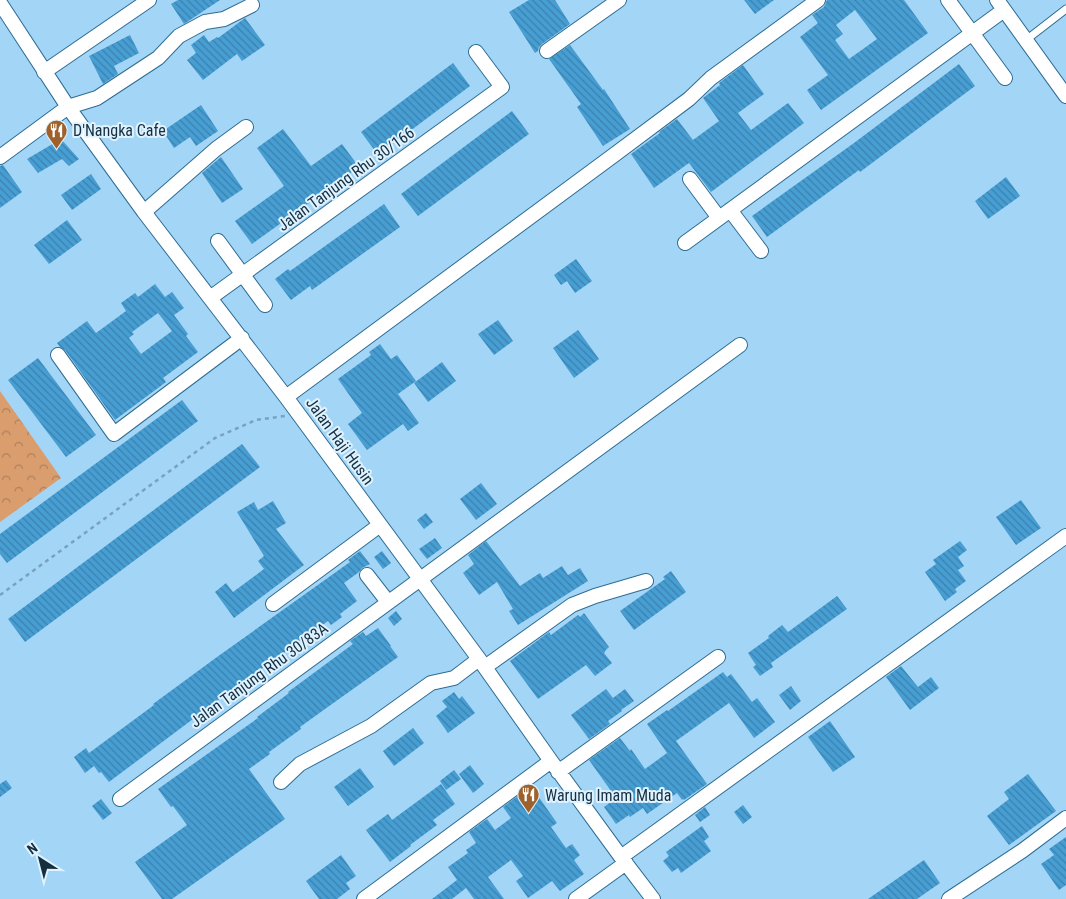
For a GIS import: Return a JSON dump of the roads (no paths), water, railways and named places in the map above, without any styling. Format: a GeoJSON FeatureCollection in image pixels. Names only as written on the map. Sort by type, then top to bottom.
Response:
{"type":"FeatureCollection","features":[{"type":"Feature","properties":{"kind":"street"},"geometry":{"type":"LineString","coordinates":[[44,72],[149,0]]}},
{"type":"Feature","properties":{"kind":"street"},"geometry":{"type":"LineString","coordinates":[[547,51],[619,0]]}},
{"type":"Feature","properties":{"kind":"street"},"geometry":{"type":"LineString","coordinates":[[286,396],[606,161],[689,99],[711,78],[818,0]]}},
{"type":"Feature","properties":{"kind":"street"},"geometry":{"type":"LineString","coordinates":[[948,0],[1005,78]]}},
{"type":"Feature","properties":{"kind":"street"},"geometry":{"type":"LineString","coordinates":[[0,157],[68,106],[97,98],[158,58],[179,36],[205,22],[224,19],[252,5]]}},
{"type":"Feature","properties":{"kind":"street"},"geometry":{"type":"LineString","coordinates":[[685,243],[973,33],[1000,5],[1066,96]]}},
{"type":"Feature","properties":{"kind":"street","name":"Jalan Haji Husin"},"geometry":{"type":"LineString","coordinates":[[1,7],[44,72],[144,212],[286,396],[653,899]]}},
{"type":"Feature","properties":{"kind":"street","name":"Jalan Tanjung Rhu 30/166"},"geometry":{"type":"LineString","coordinates":[[210,298],[502,88],[476,52]]}},
{"type":"Feature","properties":{"kind":"street"},"geometry":{"type":"LineString","coordinates":[[144,212],[216,149],[246,127]]}},
{"type":"Feature","properties":{"kind":"street"},"geometry":{"type":"LineString","coordinates":[[690,179],[761,251]]}},
{"type":"Feature","properties":{"kind":"street"},"geometry":{"type":"LineString","coordinates":[[218,241],[265,306]]}},
{"type":"Feature","properties":{"kind":"street"},"geometry":{"type":"LineString","coordinates":[[58,354],[114,434],[242,338]]}},
{"type":"Feature","properties":{"kind":"street","name":"Jalan Tanjung Rhu 30/83A"},"geometry":{"type":"LineString","coordinates":[[120,799],[740,345]]}},
{"type":"Feature","properties":{"kind":"street"},"geometry":{"type":"LineString","coordinates":[[273,604],[380,525]]}},
{"type":"Feature","properties":{"kind":"street"},"geometry":{"type":"LineString","coordinates":[[576,899],[623,860],[1066,536]]}},
{"type":"Feature","properties":{"kind":"street"},"geometry":{"type":"LineString","coordinates":[[367,575],[388,602]]}},
{"type":"Feature","properties":{"kind":"street"},"geometry":{"type":"LineString","coordinates":[[281,782],[300,764],[371,726],[431,683],[454,678],[482,663],[572,605],[646,581]]}},
{"type":"Feature","properties":{"kind":"street"},"geometry":{"type":"LineString","coordinates":[[364,899],[718,657]]}},
{"type":"Feature","properties":{"kind":"street"},"geometry":{"type":"LineString","coordinates":[[949,899],[1022,851],[1066,818]]}},
{"type":"Feature","properties":{"kind":"lane"},"geometry":{"type":"LineString","coordinates":[[1026,40],[1066,10]]}},
{"type":"Feature","properties":{"kind":"place","name":"D'Nangka Cafe"},"geometry":{"type":"Point","coordinates":[57,149]}},
{"type":"Feature","properties":{"kind":"place","name":"Warung Imam Muda"},"geometry":{"type":"Point","coordinates":[529,814]}}]}
